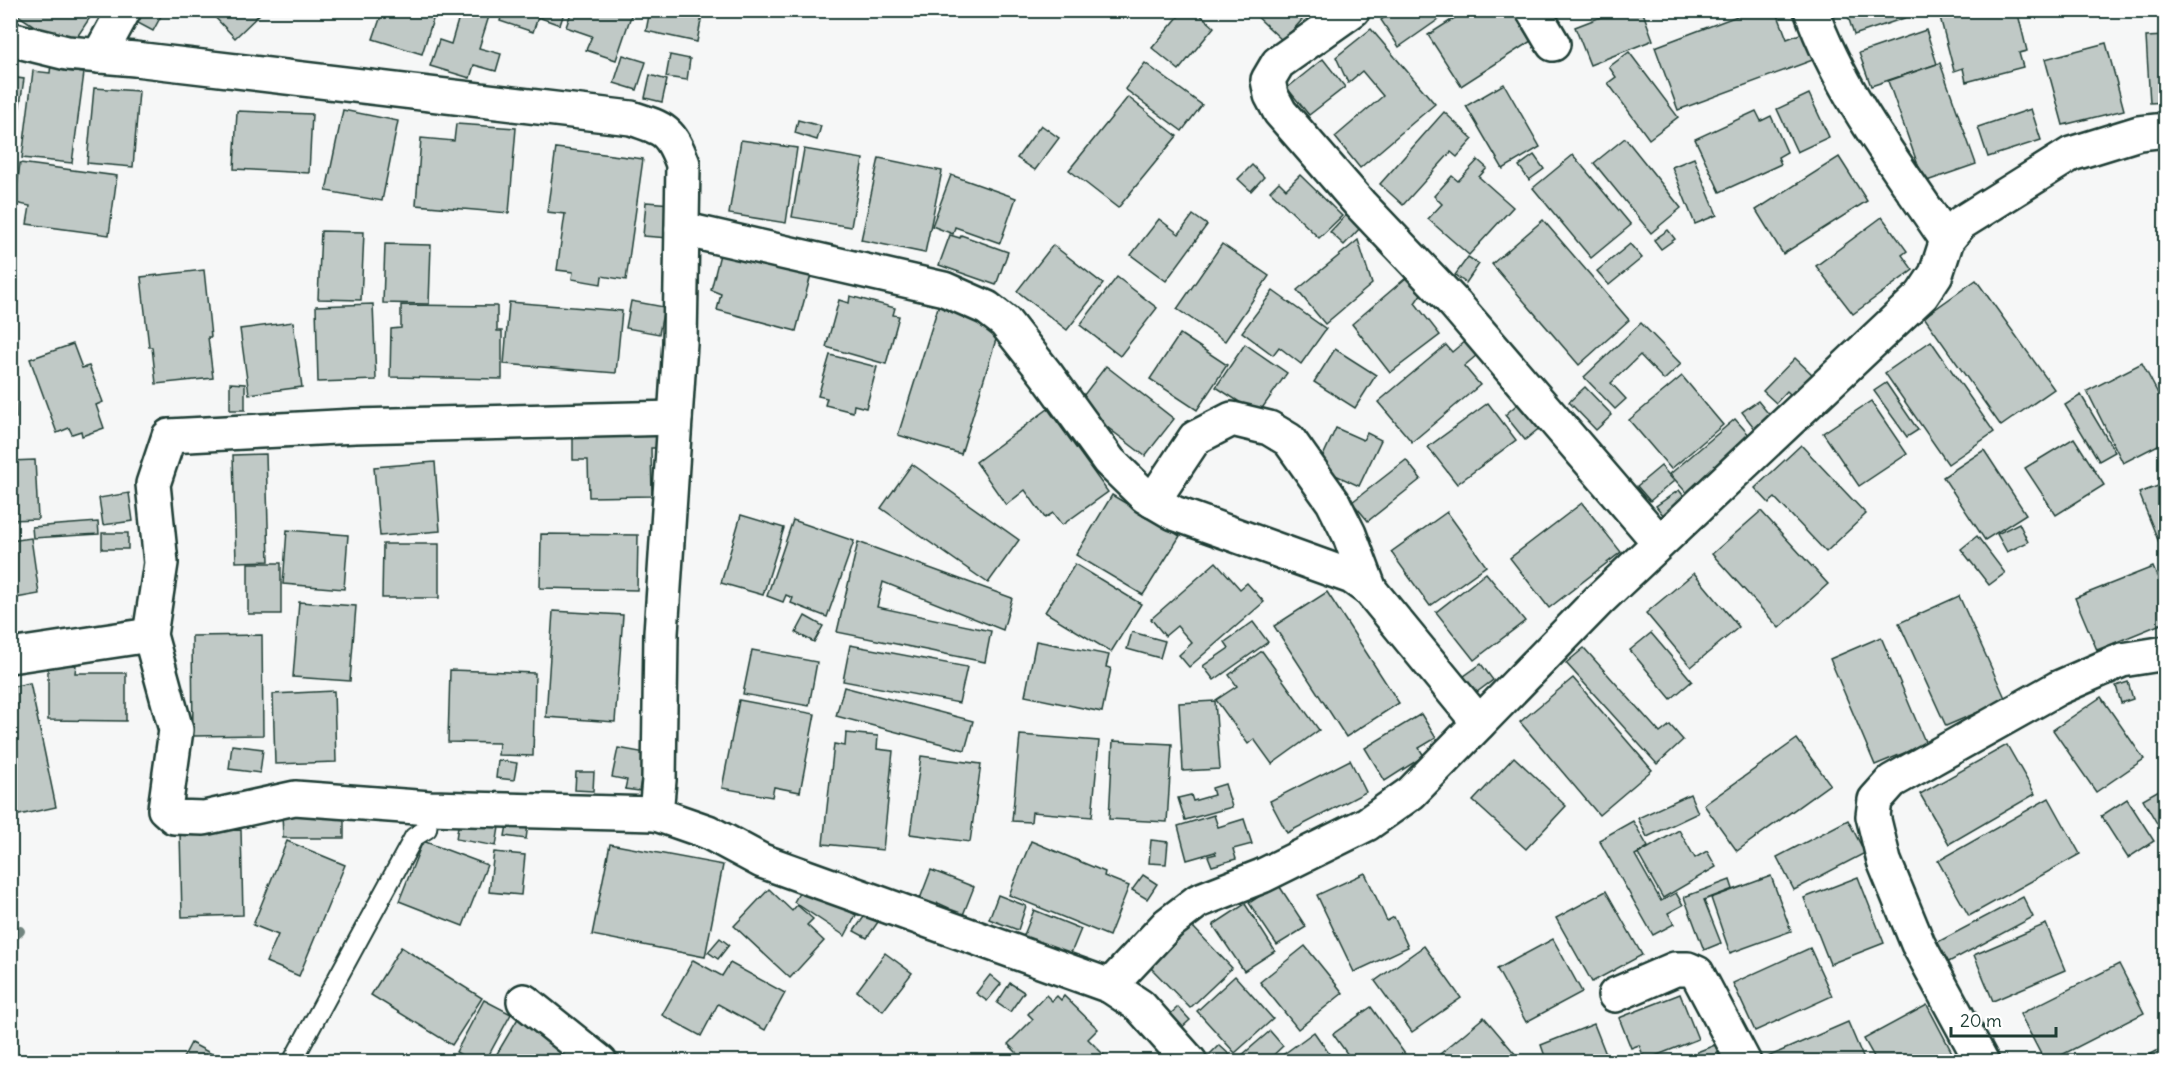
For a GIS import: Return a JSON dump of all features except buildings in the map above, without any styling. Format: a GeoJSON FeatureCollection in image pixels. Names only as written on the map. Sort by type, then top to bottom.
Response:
{"type":"FeatureCollection","features":[{"type":"Feature","properties":{"kind":"street"},"geometry":{"type":"LineString","coordinates":[[99,56],[124,10]]}},
{"type":"Feature","properties":{"kind":"street"},"geometry":{"type":"LineString","coordinates":[[1353,10],[1278,63],[1268,80],[1280,112],[1360,204],[1455,304],[1659,543]]}},
{"type":"Feature","properties":{"kind":"street"},"geometry":{"type":"LineString","coordinates":[[1533,10],[1553,44]]}},
{"type":"Feature","properties":{"kind":"street"},"geometry":{"type":"LineString","coordinates":[[1810,10],[1822,44],[1860,110],[1947,240]]}},
{"type":"Feature","properties":{"kind":"street"},"geometry":{"type":"LineString","coordinates":[[10,39],[67,53],[631,118],[662,128],[675,143],[683,164],[680,344],[661,633],[659,780],[656,814]]}},
{"type":"Feature","properties":{"kind":"street"},"geometry":{"type":"LineString","coordinates":[[1110,986],[1168,924],[1198,900],[1262,876],[1367,824],[1411,793],[1599,600],[1922,295],[1935,274],[1947,240],[1961,223],[2071,154],[2139,133],[2166,130]]}},
{"type":"Feature","properties":{"kind":"street"},"geometry":{"type":"LineString","coordinates":[[682,229],[944,289],[987,308],[1005,322],[1109,461],[1145,496],[1174,513],[1352,577],[1370,590],[1479,723]]}},
{"type":"Feature","properties":{"kind":"street"},"geometry":{"type":"LineString","coordinates":[[675,418],[356,426],[169,436],[153,484],[161,562],[150,635],[177,730],[165,809],[174,817],[204,818],[295,798],[430,808],[656,814],[708,832],[762,861],[1110,986],[1140,1006],[1190,1062]]}},
{"type":"Feature","properties":{"kind":"street"},"geometry":{"type":"LineString","coordinates":[[1153,501],[1195,438],[1232,419],[1269,428],[1289,440],[1333,502],[1349,534],[1370,590]]}},
{"type":"Feature","properties":{"kind":"street"},"geometry":{"type":"LineString","coordinates":[[10,656],[150,635]]}},
{"type":"Feature","properties":{"kind":"street"},"geometry":{"type":"LineString","coordinates":[[1982,1062],[1918,944],[1884,861],[1873,816],[1875,800],[1892,782],[2058,688],[2122,660],[2166,653]]}},
{"type":"Feature","properties":{"kind":"street"},"geometry":{"type":"LineString","coordinates":[[1615,994],[1675,969],[1688,969],[1697,973],[1744,1062]]}},
{"type":"Feature","properties":{"kind":"street"},"geometry":{"type":"LineString","coordinates":[[524,1001],[600,1062]]}},
{"type":"Feature","properties":{"kind":"lane"},"geometry":{"type":"LineString","coordinates":[[292,1062],[414,837],[427,829],[430,808]]}},
{"type":"Feature","properties":{"kind":"waterway"},"geometry":{"type":"LineString","coordinates":[[10,939],[20,931]]}}]}
